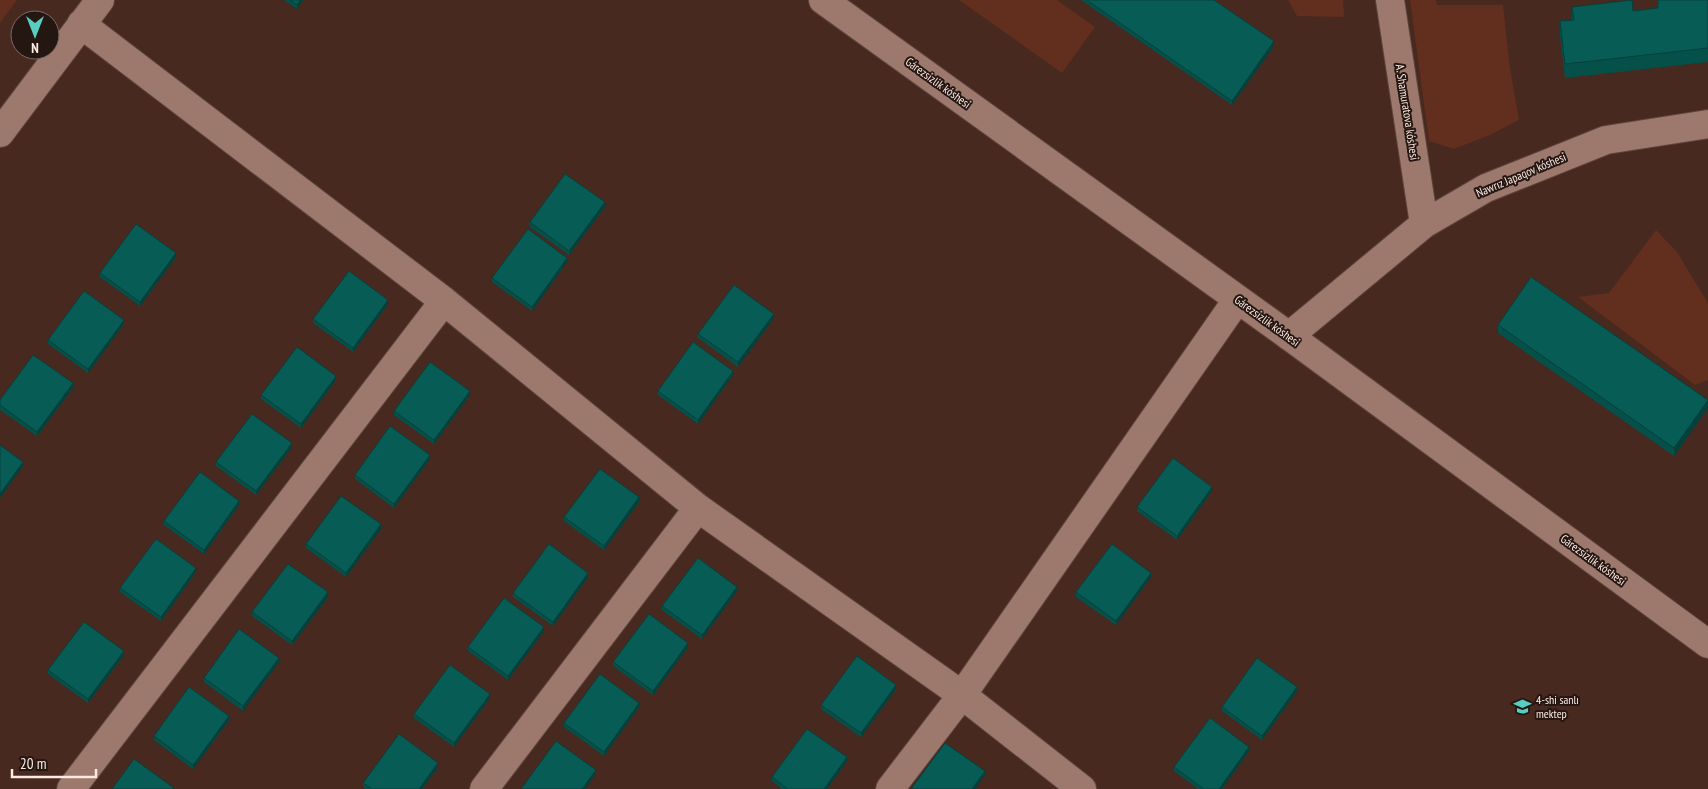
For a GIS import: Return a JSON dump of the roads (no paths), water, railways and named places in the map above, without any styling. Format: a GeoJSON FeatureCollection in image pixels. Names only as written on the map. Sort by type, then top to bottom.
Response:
{"type":"FeatureCollection","features":[{"type":"Feature","properties":{"kind":"street"},"geometry":{"type":"LineString","coordinates":[[0,133],[100,0]]}},
{"type":"Feature","properties":{"kind":"street","name":"Gárezsizlik kóshesi"},"geometry":{"type":"LineString","coordinates":[[823,0],[1289,336],[1708,644]]}},
{"type":"Feature","properties":{"kind":"street","name":"A. Shamuratova kóshesi"},"geometry":{"type":"LineString","coordinates":[[1390,0],[1424,224]]}},
{"type":"Feature","properties":{"kind":"street"},"geometry":{"type":"LineString","coordinates":[[82,24],[444,301],[698,508],[962,695],[1082,789]]}},
{"type":"Feature","properties":{"kind":"street","name":"Nawrız Japaqov kóshesi"},"geometry":{"type":"LineString","coordinates":[[1289,336],[1424,224],[1486,188],[1606,140],[1708,124]]}},
{"type":"Feature","properties":{"kind":"street"},"geometry":{"type":"LineString","coordinates":[[890,789],[962,695],[1237,300]]}},
{"type":"Feature","properties":{"kind":"street"},"geometry":{"type":"LineString","coordinates":[[71,789],[444,301]]}},
{"type":"Feature","properties":{"kind":"street"},"geometry":{"type":"LineString","coordinates":[[484,789],[698,508]]}},
{"type":"Feature","properties":{"kind":"place","name":"4-shi sanlı mektep"},"geometry":{"type":"Point","coordinates":[1522,707]}}]}
